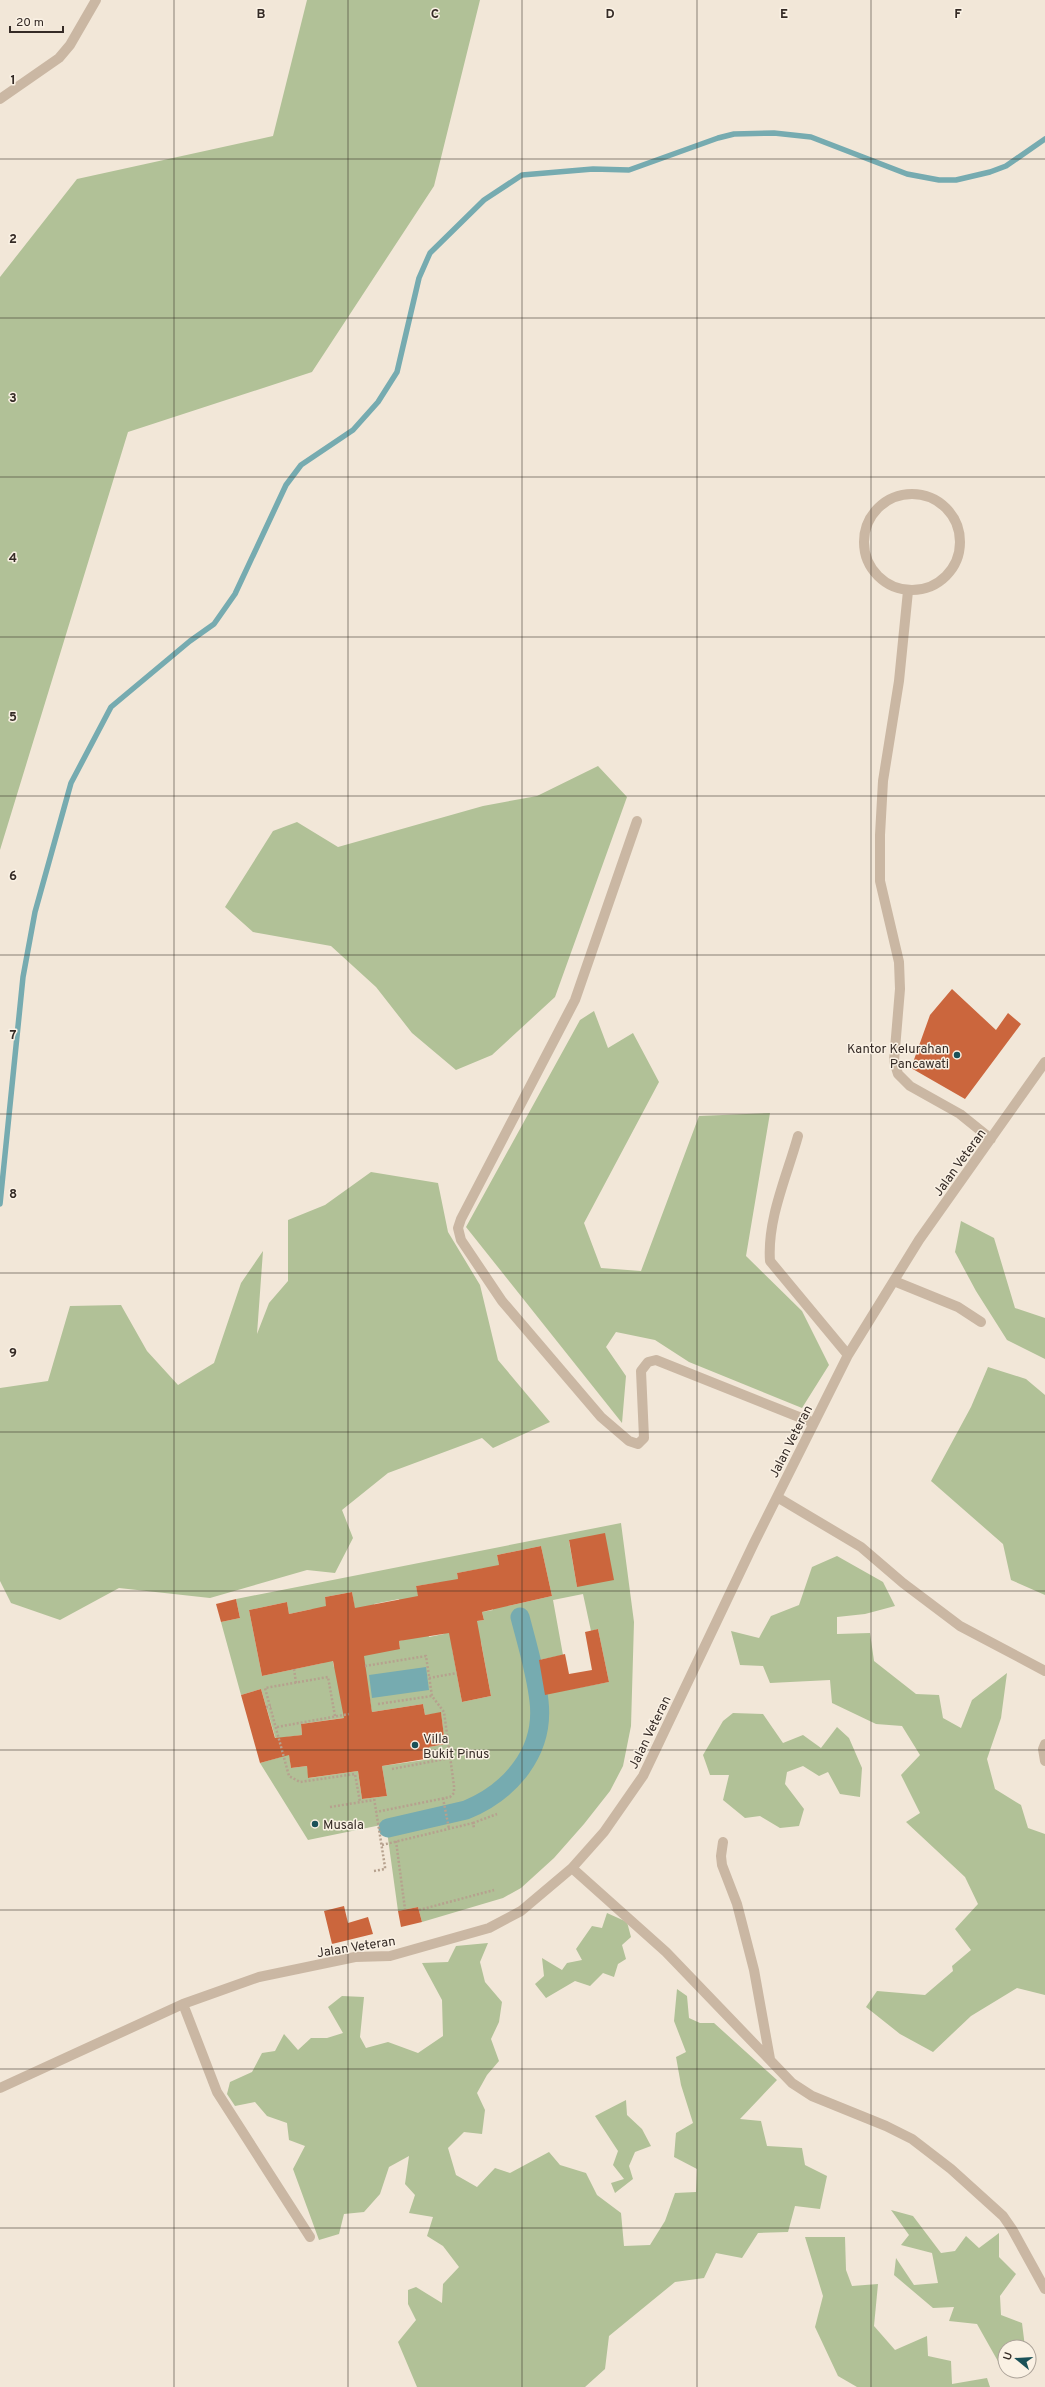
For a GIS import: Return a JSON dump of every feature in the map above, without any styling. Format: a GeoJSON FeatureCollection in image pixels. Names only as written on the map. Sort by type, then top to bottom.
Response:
{"type":"FeatureCollection","features":[{"type":"Feature","properties":{"kind":"street"},"geometry":{"type":"LineString","coordinates":[[0,99],[59,58],[70,45],[96,0]]}},
{"type":"Feature","properties":{"kind":"street"},"geometry":{"type":"LineString","coordinates":[[907,493],[923,494],[938,500],[950,511],[959,530],[961,541],[958,557],[951,572],[939,583],[924,589],[908,591],[893,587],[879,578],[869,566],[864,551],[864,534],[869,519],[885,502],[907,493]]}},
{"type":"Feature","properties":{"kind":"street"},"geometry":{"type":"LineString","coordinates":[[908,591],[893,724],[883,781],[880,835],[880,881],[899,962],[900,975],[894,1061],[898,1074],[910,1086],[960,1114],[992,1139]]}},
{"type":"Feature","properties":{"kind":"street"},"geometry":{"type":"LineString","coordinates":[[637,821],[575,1000],[461,1219],[458,1228],[461,1240],[502,1301],[601,1417],[629,1441],[638,1444],[644,1438],[641,1371],[648,1362],[656,1360],[814,1423]]}},
{"type":"Feature","properties":{"kind":"street","name":"Jalan Veteran"},"geometry":{"type":"LineString","coordinates":[[0,2088],[183,2004],[259,1977],[355,1957],[390,1956],[489,1928],[521,1911],[572,1868],[604,1832],[643,1776],[777,1497],[848,1355],[919,1240],[992,1139],[1045,1062]]}},
{"type":"Feature","properties":{"kind":"street"},"geometry":{"type":"LineString","coordinates":[[798,1136],[774,1220],[769,1243],[770,1261],[848,1355]]}},
{"type":"Feature","properties":{"kind":"street"},"geometry":{"type":"LineString","coordinates":[[894,1281],[958,1307],[981,1322]]}},
{"type":"Feature","properties":{"kind":"street"},"geometry":{"type":"LineString","coordinates":[[777,1497],[861,1547],[904,1583],[960,1626],[1045,1671]]}},
{"type":"Feature","properties":{"kind":"street"},"geometry":{"type":"LineString","coordinates":[[1045,1744],[1042,1749],[1045,1761]]}},
{"type":"Feature","properties":{"kind":"street"},"geometry":{"type":"LineString","coordinates":[[723,1842],[722,1865],[737,1904],[754,1970],[770,2060]]}},
{"type":"Feature","properties":{"kind":"street"},"geometry":{"type":"LineString","coordinates":[[572,1868],[666,1952],[792,2083],[812,2096],[886,2126],[912,2139],[951,2169],[1003,2216],[1012,2228],[1045,2289]]}},
{"type":"Feature","properties":{"kind":"street"},"geometry":{"type":"LineString","coordinates":[[183,2004],[217,2092],[310,2237]]}},
{"type":"Feature","properties":{"kind":"path"},"geometry":{"type":"LineString","coordinates":[[365,1666],[426,1656],[432,1696],[444,1712],[454,1793],[450,1797],[376,1812]]}},
{"type":"Feature","properties":{"kind":"path"},"geometry":{"type":"LineString","coordinates":[[294,1669],[296,1682]]}},
{"type":"Feature","properties":{"kind":"path"},"geometry":{"type":"LineString","coordinates":[[429,1678],[456,1673]]}},
{"type":"Feature","properties":{"kind":"path"},"geometry":{"type":"LineString","coordinates":[[335,1716],[328,1677],[266,1688],[289,1776],[300,1782],[355,1774],[360,1802]]}},
{"type":"Feature","properties":{"kind":"path"},"geometry":{"type":"LineString","coordinates":[[378,1704],[432,1696]]}},
{"type":"Feature","properties":{"kind":"path"},"geometry":{"type":"LineString","coordinates":[[266,1708],[271,1706]]}},
{"type":"Feature","properties":{"kind":"path"},"geometry":{"type":"LineString","coordinates":[[277,1727],[349,1714]]}},
{"type":"Feature","properties":{"kind":"path"},"geometry":{"type":"LineString","coordinates":[[392,1769],[450,1758]]}},
{"type":"Feature","properties":{"kind":"path"},"geometry":{"type":"LineString","coordinates":[[443,1798],[449,1829]]}},
{"type":"Feature","properties":{"kind":"path"},"geometry":{"type":"LineString","coordinates":[[330,1807],[374,1799],[385,1869],[374,1871]]}},
{"type":"Feature","properties":{"kind":"path"},"geometry":{"type":"LineString","coordinates":[[382,1844],[449,1829],[497,1814]]}},
{"type":"Feature","properties":{"kind":"path"},"geometry":{"type":"LineString","coordinates":[[472,1823],[474,1828]]}},
{"type":"Feature","properties":{"kind":"path"},"geometry":{"type":"LineString","coordinates":[[396,1841],[405,1910]]}},
{"type":"Feature","properties":{"kind":"path"},"geometry":{"type":"LineString","coordinates":[[419,1910],[494,1890]]}},
{"type":"Feature","properties":{"kind":"green space"},"geometry":{"type":"Polygon","coordinates":[[[307,0],[480,0],[434,186],[312,372],[128,432],[0,850],[0,277],[77,179],[273,136],[307,0]]]}},
{"type":"Feature","properties":{"kind":"green space"},"geometry":{"type":"Polygon","coordinates":[[[598,766],[627,797],[555,997],[492,1055],[456,1070],[412,1033],[376,987],[331,946],[253,932],[225,907],[273,831],[297,822],[338,847],[483,806],[537,796],[598,766]]]}},
{"type":"Feature","properties":{"kind":"green space"},"geometry":{"type":"Polygon","coordinates":[[[594,1011],[608,1048],[633,1033],[659,1082],[584,1223],[601,1268],[641,1271],[699,1116],[770,1113],[746,1256],[802,1311],[829,1365],[802,1408],[689,1362],[655,1340],[616,1332],[606,1347],[626,1376],[622,1423],[466,1227],[580,1020],[594,1011]]]}},
{"type":"Feature","properties":{"kind":"green space"},"geometry":{"type":"Polygon","coordinates":[[[371,1172],[438,1183],[448,1232],[480,1285],[498,1360],[550,1422],[493,1448],[482,1438],[388,1473],[342,1510],[353,1538],[335,1573],[307,1570],[210,1598],[119,1588],[60,1620],[11,1603],[0,1581],[0,1388],[48,1381],[70,1306],[121,1305],[147,1351],[178,1385],[214,1363],[241,1283],[263,1251],[257,1334],[269,1303],[288,1281],[288,1220],[325,1205],[371,1172]]]}},
{"type":"Feature","properties":{"kind":"green space"},"geometry":{"type":"Polygon","coordinates":[[[961,1221],[994,1238],[1015,1308],[1045,1318],[1045,1359],[1007,1340],[976,1291],[955,1252],[961,1221]]]}},
{"type":"Feature","properties":{"kind":"green space"},"geometry":{"type":"Polygon","coordinates":[[[988,1367],[1026,1379],[1045,1395],[1045,1595],[1011,1580],[1003,1544],[931,1481],[971,1407],[988,1367]]]}},
{"type":"Feature","properties":{"kind":"green space"},"geometry":{"type":"Polygon","coordinates":[[[621,1523],[634,1622],[631,1726],[623,1766],[610,1791],[584,1824],[554,1858],[521,1888],[503,1898],[422,1922],[418,1907],[398,1911],[386,1824],[308,1840],[260,1763],[281,1757],[261,1689],[241,1695],[221,1622],[240,1618],[236,1599],[621,1523]],[[605,1534],[569,1541],[577,1587],[605,1534]],[[541,1546],[497,1555],[508,1606],[552,1596],[541,1546]],[[485,1568],[457,1573],[466,1623],[484,1620],[482,1612],[493,1610],[485,1568]],[[442,1582],[416,1586],[429,1637],[444,1634],[449,1622],[442,1582]],[[352,1592],[325,1597],[330,1628],[317,1631],[312,1609],[289,1614],[287,1602],[249,1610],[262,1676],[323,1663],[330,1649],[334,1667],[342,1666],[350,1717],[301,1724],[302,1735],[287,1737],[291,1768],[307,1766],[309,1778],[358,1771],[362,1799],[387,1796],[382,1766],[431,1759],[429,1747],[445,1744],[441,1713],[425,1715],[423,1704],[372,1712],[352,1592]],[[583,1594],[553,1600],[563,1655],[539,1660],[545,1694],[609,1682],[598,1629],[591,1631],[583,1594]],[[399,1599],[374,1604],[381,1644],[400,1649],[399,1641],[407,1639],[399,1599]],[[481,1642],[452,1648],[462,1702],[491,1696],[481,1642]]]}},
{"type":"Feature","properties":{"kind":"green space"},"geometry":{"type":"Polygon","coordinates":[[[837,1556],[883,1582],[895,1606],[865,1614],[837,1617],[837,1634],[870,1633],[874,1661],[916,1694],[939,1695],[943,1718],[961,1728],[972,1700],[1007,1673],[1001,1718],[987,1759],[995,1789],[1021,1805],[1028,1828],[1045,1834],[1045,1995],[1017,1988],[971,2016],[933,2052],[900,2034],[866,2007],[877,1991],[925,1995],[953,1971],[952,1966],[971,1950],[955,1929],[978,1904],[965,1877],[906,1822],[920,1813],[901,1775],[920,1755],[902,1726],[876,1724],[832,1703],[830,1680],[770,1683],[763,1666],[740,1665],[731,1631],[759,1638],[771,1616],[799,1605],[812,1567],[837,1556]]]}},
{"type":"Feature","properties":{"kind":"green space"},"geometry":{"type":"Polygon","coordinates":[[[733,1713],[763,1714],[783,1743],[803,1735],[821,1748],[837,1727],[849,1738],[862,1768],[860,1797],[840,1794],[828,1772],[819,1776],[803,1766],[787,1772],[785,1784],[804,1809],[799,1826],[780,1828],[760,1816],[745,1818],[723,1800],[729,1775],[710,1775],[703,1755],[723,1721],[733,1713]]]}},
{"type":"Feature","properties":{"kind":"green space"},"geometry":{"type":"Polygon","coordinates":[[[607,1913],[627,1922],[631,1937],[622,1945],[626,1959],[618,1964],[614,1977],[603,1973],[590,1986],[575,1981],[546,1998],[535,1984],[544,1976],[542,1958],[562,1970],[567,1963],[582,1960],[576,1949],[592,1926],[602,1928],[607,1913]]]}},
{"type":"Feature","properties":{"kind":"green space"},"geometry":{"type":"Polygon","coordinates":[[[488,1943],[480,1962],[485,1982],[502,2002],[499,2022],[491,2039],[499,2061],[487,2075],[477,2093],[485,2110],[482,2134],[464,2132],[448,2148],[456,2175],[477,2187],[495,2168],[510,2173],[549,2152],[560,2165],[586,2173],[597,2195],[621,2213],[624,2246],[650,2245],[665,2221],[675,2193],[696,2192],[697,2169],[674,2157],[676,2133],[693,2123],[681,2085],[676,2057],[686,2052],[674,2021],[677,1989],[687,1996],[689,2018],[700,2023],[714,2023],[777,2080],[740,2119],[761,2121],[767,2146],[802,2148],[805,2165],[827,2176],[820,2209],[795,2206],[788,2232],[758,2233],[742,2258],[716,2253],[704,2278],[675,2282],[609,2336],[605,2369],[585,2387],[417,2387],[398,2342],[416,2320],[408,2304],[408,2290],[416,2287],[442,2303],[443,2284],[459,2267],[443,2246],[427,2236],[433,2217],[409,2213],[415,2195],[405,2184],[409,2156],[389,2167],[380,2194],[364,2212],[344,2214],[339,2234],[319,2240],[293,2169],[305,2146],[289,2140],[287,2123],[267,2116],[255,2102],[235,2106],[227,2094],[230,2082],[252,2072],[262,2053],[275,2051],[284,2034],[298,2050],[311,2038],[327,2038],[343,2033],[328,2007],[342,1996],[364,1997],[360,2037],[366,2048],[388,2042],[418,2053],[443,2036],[442,2000],[422,1963],[448,1962],[456,1946],[488,1943]]]}},
{"type":"Feature","properties":{"kind":"green space"},"geometry":{"type":"Polygon","coordinates":[[[626,2100],[627,2115],[642,2129],[651,2146],[635,2152],[629,2166],[633,2179],[615,2193],[611,2183],[624,2179],[613,2165],[618,2151],[595,2116],[626,2100]]]}},
{"type":"Feature","properties":{"kind":"green space"},"geometry":{"type":"Polygon","coordinates":[[[891,2210],[913,2216],[941,2253],[955,2251],[966,2236],[979,2248],[999,2233],[999,2257],[1016,2274],[1000,2296],[1001,2315],[1022,2323],[1024,2339],[997,2339],[997,2360],[977,2324],[949,2321],[954,2307],[933,2308],[894,2275],[896,2258],[914,2285],[938,2283],[932,2253],[901,2245],[909,2235],[891,2210]]]}},
{"type":"Feature","properties":{"kind":"green space"},"geometry":{"type":"Polygon","coordinates":[[[805,2237],[845,2237],[846,2270],[852,2286],[878,2284],[874,2326],[895,2350],[927,2336],[928,2356],[951,2361],[952,2384],[987,2378],[990,2387],[857,2387],[838,2376],[815,2327],[823,2296],[805,2237]]]}},
{"type":"Feature","properties":{"kind":"water"},"geometry":{"type":"Polygon","coordinates":[[[426,1667],[429,1690],[372,1698],[369,1675],[426,1667]]]}},
{"type":"Feature","properties":{"kind":"building","name":"Kantor Kelurahan Pancawati"},"geometry":{"type":"Polygon","coordinates":[[[952,989],[996,1030],[1008,1013],[1021,1024],[965,1099],[911,1068],[930,1015],[952,989]]]}},
{"type":"Feature","properties":{"kind":"building"},"geometry":{"type":"Polygon","coordinates":[[[605,1533],[614,1580],[577,1587],[569,1540],[605,1533]]]}},
{"type":"Feature","properties":{"kind":"building"},"geometry":{"type":"Polygon","coordinates":[[[541,1546],[552,1596],[482,1612],[484,1620],[477,1621],[491,1696],[462,1702],[449,1633],[399,1641],[400,1649],[364,1656],[372,1712],[423,1704],[425,1715],[441,1712],[445,1744],[429,1747],[431,1758],[382,1766],[387,1796],[362,1799],[358,1771],[308,1778],[307,1766],[291,1768],[289,1755],[260,1763],[241,1695],[261,1689],[275,1738],[302,1735],[301,1724],[344,1718],[333,1661],[262,1676],[249,1610],[287,1602],[289,1614],[326,1606],[325,1597],[352,1592],[355,1608],[418,1596],[416,1586],[458,1579],[457,1573],[499,1565],[497,1555],[541,1546]]]}},
{"type":"Feature","properties":{"kind":"building"},"geometry":{"type":"Polygon","coordinates":[[[236,1599],[240,1618],[221,1622],[216,1604],[236,1599]]]}},
{"type":"Feature","properties":{"kind":"building"},"geometry":{"type":"Polygon","coordinates":[[[598,1629],[609,1682],[545,1695],[539,1660],[565,1654],[569,1674],[592,1670],[585,1632],[598,1629]]]}},
{"type":"Feature","properties":{"kind":"building"},"geometry":{"type":"Polygon","coordinates":[[[344,1906],[348,1923],[368,1917],[373,1934],[332,1944],[324,1911],[344,1906]]]}},
{"type":"Feature","properties":{"kind":"building"},"geometry":{"type":"Polygon","coordinates":[[[418,1907],[422,1922],[401,1927],[398,1911],[418,1907]]]}},
{"type":"Feature","properties":{"kind":"waterway"},"geometry":{"type":"LineString","coordinates":[[0,1204],[23,977],[35,912],[71,783],[111,707],[190,641],[214,624],[235,594],[286,485],[301,465],[353,430],[378,402],[397,372],[419,278],[430,253],[484,200],[522,175],[593,169],[629,170],[718,138],[734,134],[774,133],[811,137],[907,174],[939,180],[956,180],[990,172],[1006,166],[1045,139]]}},
{"type":"Feature","properties":{"kind":"waterway"},"geometry":{"type":"LineString","coordinates":[[388,1828],[466,1810],[497,1793],[521,1768],[530,1753],[536,1737],[539,1720],[539,1701],[536,1680],[520,1617]]}},
{"type":"Feature","properties":{"kind":"place","name":"Kantor Kelurahan Pancawati"},"geometry":{"type":"Point","coordinates":[957,1055]}},
{"type":"Feature","properties":{"kind":"place","name":"Villa Bukit Pinus"},"geometry":{"type":"Point","coordinates":[415,1745]}},
{"type":"Feature","properties":{"kind":"place","name":"Musala"},"geometry":{"type":"Point","coordinates":[315,1824]}}]}
